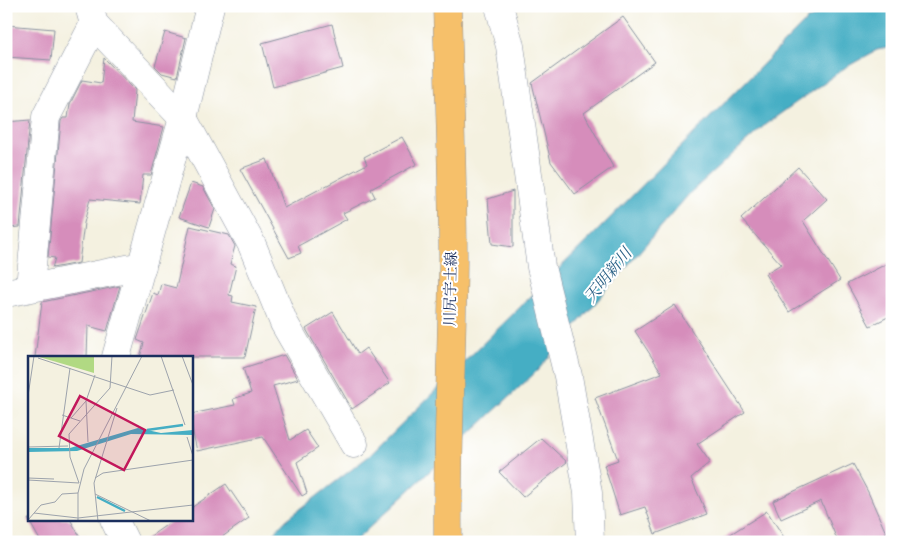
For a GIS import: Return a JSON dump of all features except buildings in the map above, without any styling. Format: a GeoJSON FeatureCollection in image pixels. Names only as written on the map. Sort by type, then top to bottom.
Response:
{"type":"FeatureCollection","features":[{"type":"Feature","properties":{"kind":"main road","name":"川尻宇土線"},"geometry":{"type":"LineString","coordinates":[[447,6],[452,261],[450,437],[447,497],[448,542]]}},
{"type":"Feature","properties":{"kind":"street"},"geometry":{"type":"LineString","coordinates":[[116,356],[183,118],[210,6]]}},
{"type":"Feature","properties":{"kind":"street"},"geometry":{"type":"LineString","coordinates":[[499,6],[510,46],[541,267],[568,376],[588,493],[590,542]]}},
{"type":"Feature","properties":{"kind":"street"},"geometry":{"type":"LineString","coordinates":[[142,266],[18,290],[46,117],[92,15],[183,118],[252,245],[284,323],[354,444]]}},
{"type":"Feature","properties":{"kind":"street"},"geometry":{"type":"LineString","coordinates":[[114,520],[125,542]]}},
{"type":"Feature","properties":{"kind":"water","name":"天明新川"},"geometry":{"type":"Polygon","coordinates":[[[835,6],[892,6],[892,47],[877,50],[843,69],[766,124],[690,193],[537,371],[354,542],[266,542],[286,520],[369,456],[807,20],[835,6]]]}}]}
